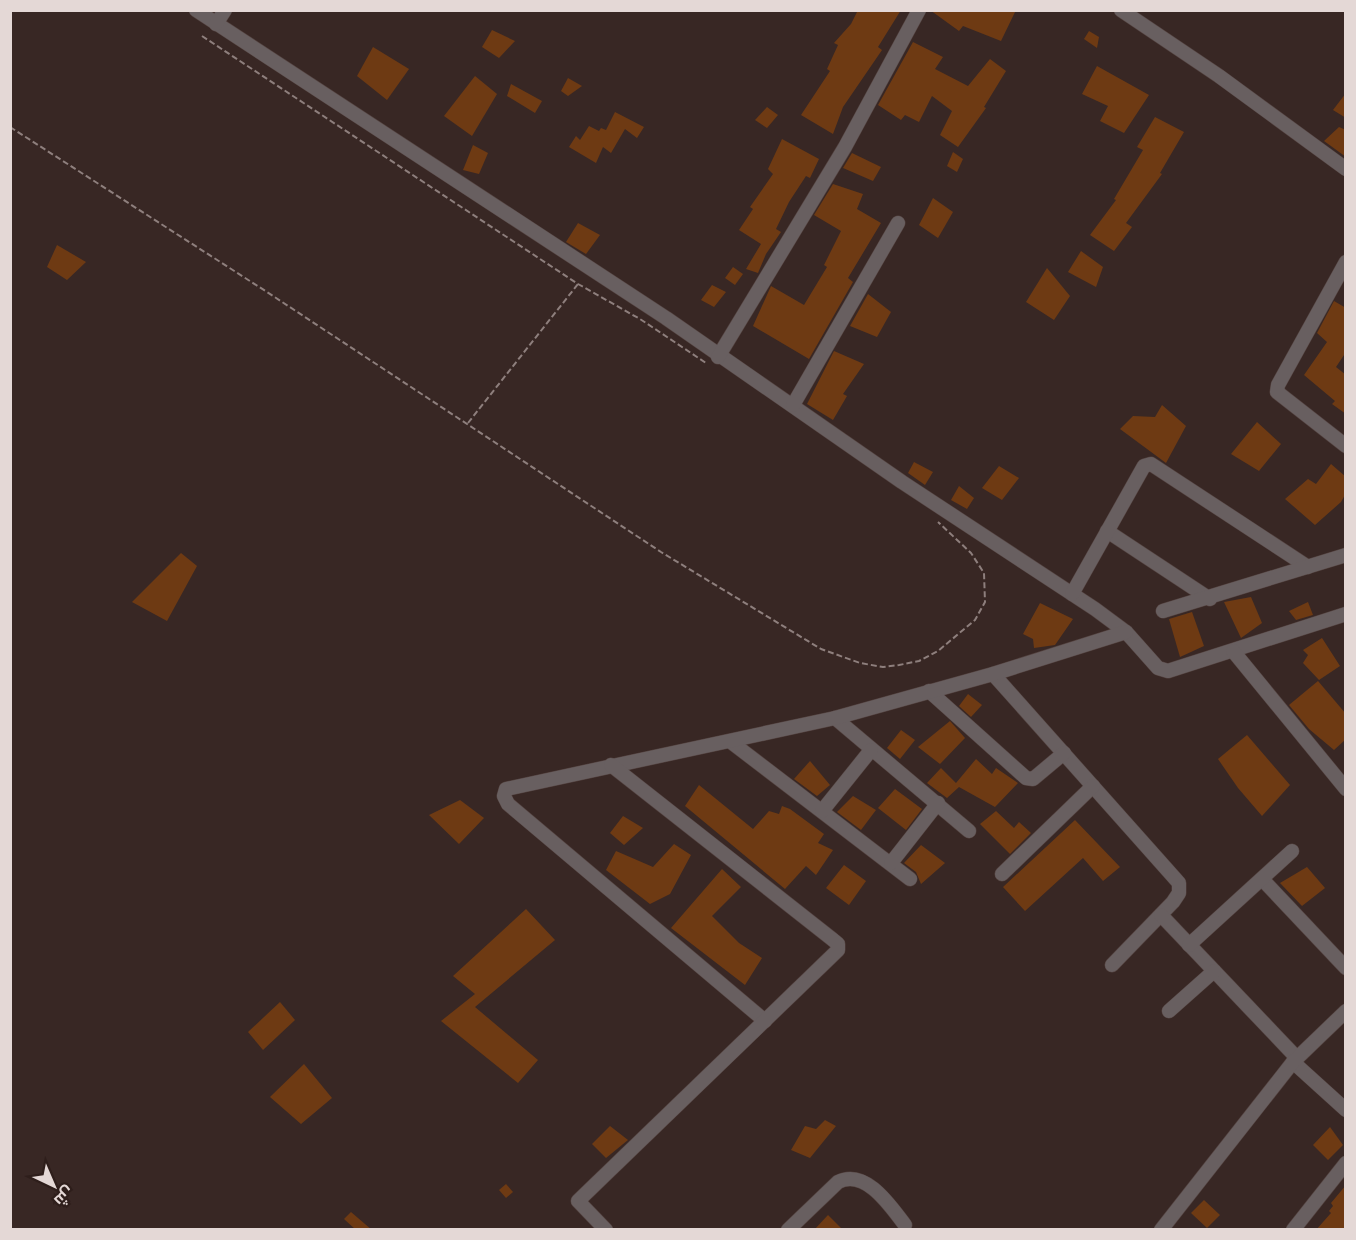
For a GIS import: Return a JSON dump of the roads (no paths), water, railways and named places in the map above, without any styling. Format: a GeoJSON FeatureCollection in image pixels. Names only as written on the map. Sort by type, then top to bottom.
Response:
{"type":"FeatureCollection","features":[{"type":"Feature","properties":{"kind":"street"},"geometry":{"type":"LineString","coordinates":[[196,10],[666,318],[715,362],[793,405],[902,482],[1072,594],[1126,632],[1163,670],[1233,651],[1346,614]]}},
{"type":"Feature","properties":{"kind":"street"},"geometry":{"type":"LineString","coordinates":[[216,24],[225,10]]}},
{"type":"Feature","properties":{"kind":"street"},"geometry":{"type":"LineString","coordinates":[[715,362],[844,147],[919,10]]}},
{"type":"Feature","properties":{"kind":"street"},"geometry":{"type":"LineString","coordinates":[[1121,10],[1219,76],[1346,169]]}},
{"type":"Feature","properties":{"kind":"street"},"geometry":{"type":"LineString","coordinates":[[793,405],[898,223]]}},
{"type":"Feature","properties":{"kind":"street"},"geometry":{"type":"LineString","coordinates":[[1346,262],[1278,385],[1278,392],[1282,398],[1346,446]]}},
{"type":"Feature","properties":{"kind":"street"},"geometry":{"type":"LineString","coordinates":[[1072,594],[1144,466],[1151,464],[1308,567]]}},
{"type":"Feature","properties":{"kind":"street"},"geometry":{"type":"LineString","coordinates":[[1107,531],[1210,599]]}},
{"type":"Feature","properties":{"kind":"street"},"geometry":{"type":"LineString","coordinates":[[1163,611],[1210,599],[1346,555]]}},
{"type":"Feature","properties":{"kind":"street"},"geometry":{"type":"LineString","coordinates":[[765,1021],[508,804],[504,796],[506,789],[835,718],[993,674],[1126,632]]}},
{"type":"Feature","properties":{"kind":"street"},"geometry":{"type":"LineString","coordinates":[[1233,651],[1346,789]]}},
{"type":"Feature","properties":{"kind":"street"},"geometry":{"type":"LineString","coordinates":[[993,674],[1179,883],[1179,893],[1161,915],[1112,965]]}},
{"type":"Feature","properties":{"kind":"street"},"geometry":{"type":"LineString","coordinates":[[929,691],[1026,778],[1033,779],[1064,753]]}},
{"type":"Feature","properties":{"kind":"street"},"geometry":{"type":"LineString","coordinates":[[835,718],[969,831]]}},
{"type":"Feature","properties":{"kind":"street"},"geometry":{"type":"LineString","coordinates":[[731,742],[910,879]]}},
{"type":"Feature","properties":{"kind":"street"},"geometry":{"type":"LineString","coordinates":[[822,811],[872,750]]}},
{"type":"Feature","properties":{"kind":"street"},"geometry":{"type":"LineString","coordinates":[[606,1230],[578,1201],[834,957],[838,944],[611,765]]}},
{"type":"Feature","properties":{"kind":"street"},"geometry":{"type":"LineString","coordinates":[[1002,874],[1093,786]]}},
{"type":"Feature","properties":{"kind":"street"},"geometry":{"type":"LineString","coordinates":[[891,863],[938,803]]}},
{"type":"Feature","properties":{"kind":"street"},"geometry":{"type":"LineString","coordinates":[[1189,945],[1292,851]]}},
{"type":"Feature","properties":{"kind":"street"},"geometry":{"type":"LineString","coordinates":[[1262,879],[1346,968]]}},
{"type":"Feature","properties":{"kind":"street"},"geometry":{"type":"LineString","coordinates":[[1161,915],[1295,1060],[1346,1110]]}},
{"type":"Feature","properties":{"kind":"street"},"geometry":{"type":"LineString","coordinates":[[1169,1011],[1214,971]]}},
{"type":"Feature","properties":{"kind":"street"},"geometry":{"type":"LineString","coordinates":[[1161,1230],[1295,1060],[1346,1011]]}},
{"type":"Feature","properties":{"kind":"street"},"geometry":{"type":"LineString","coordinates":[[1293,1230],[1346,1163]]}},
{"type":"Feature","properties":{"kind":"street"},"geometry":{"type":"LineString","coordinates":[[788,1230],[845,1178],[864,1183],[877,1192],[905,1226]]}}]}
